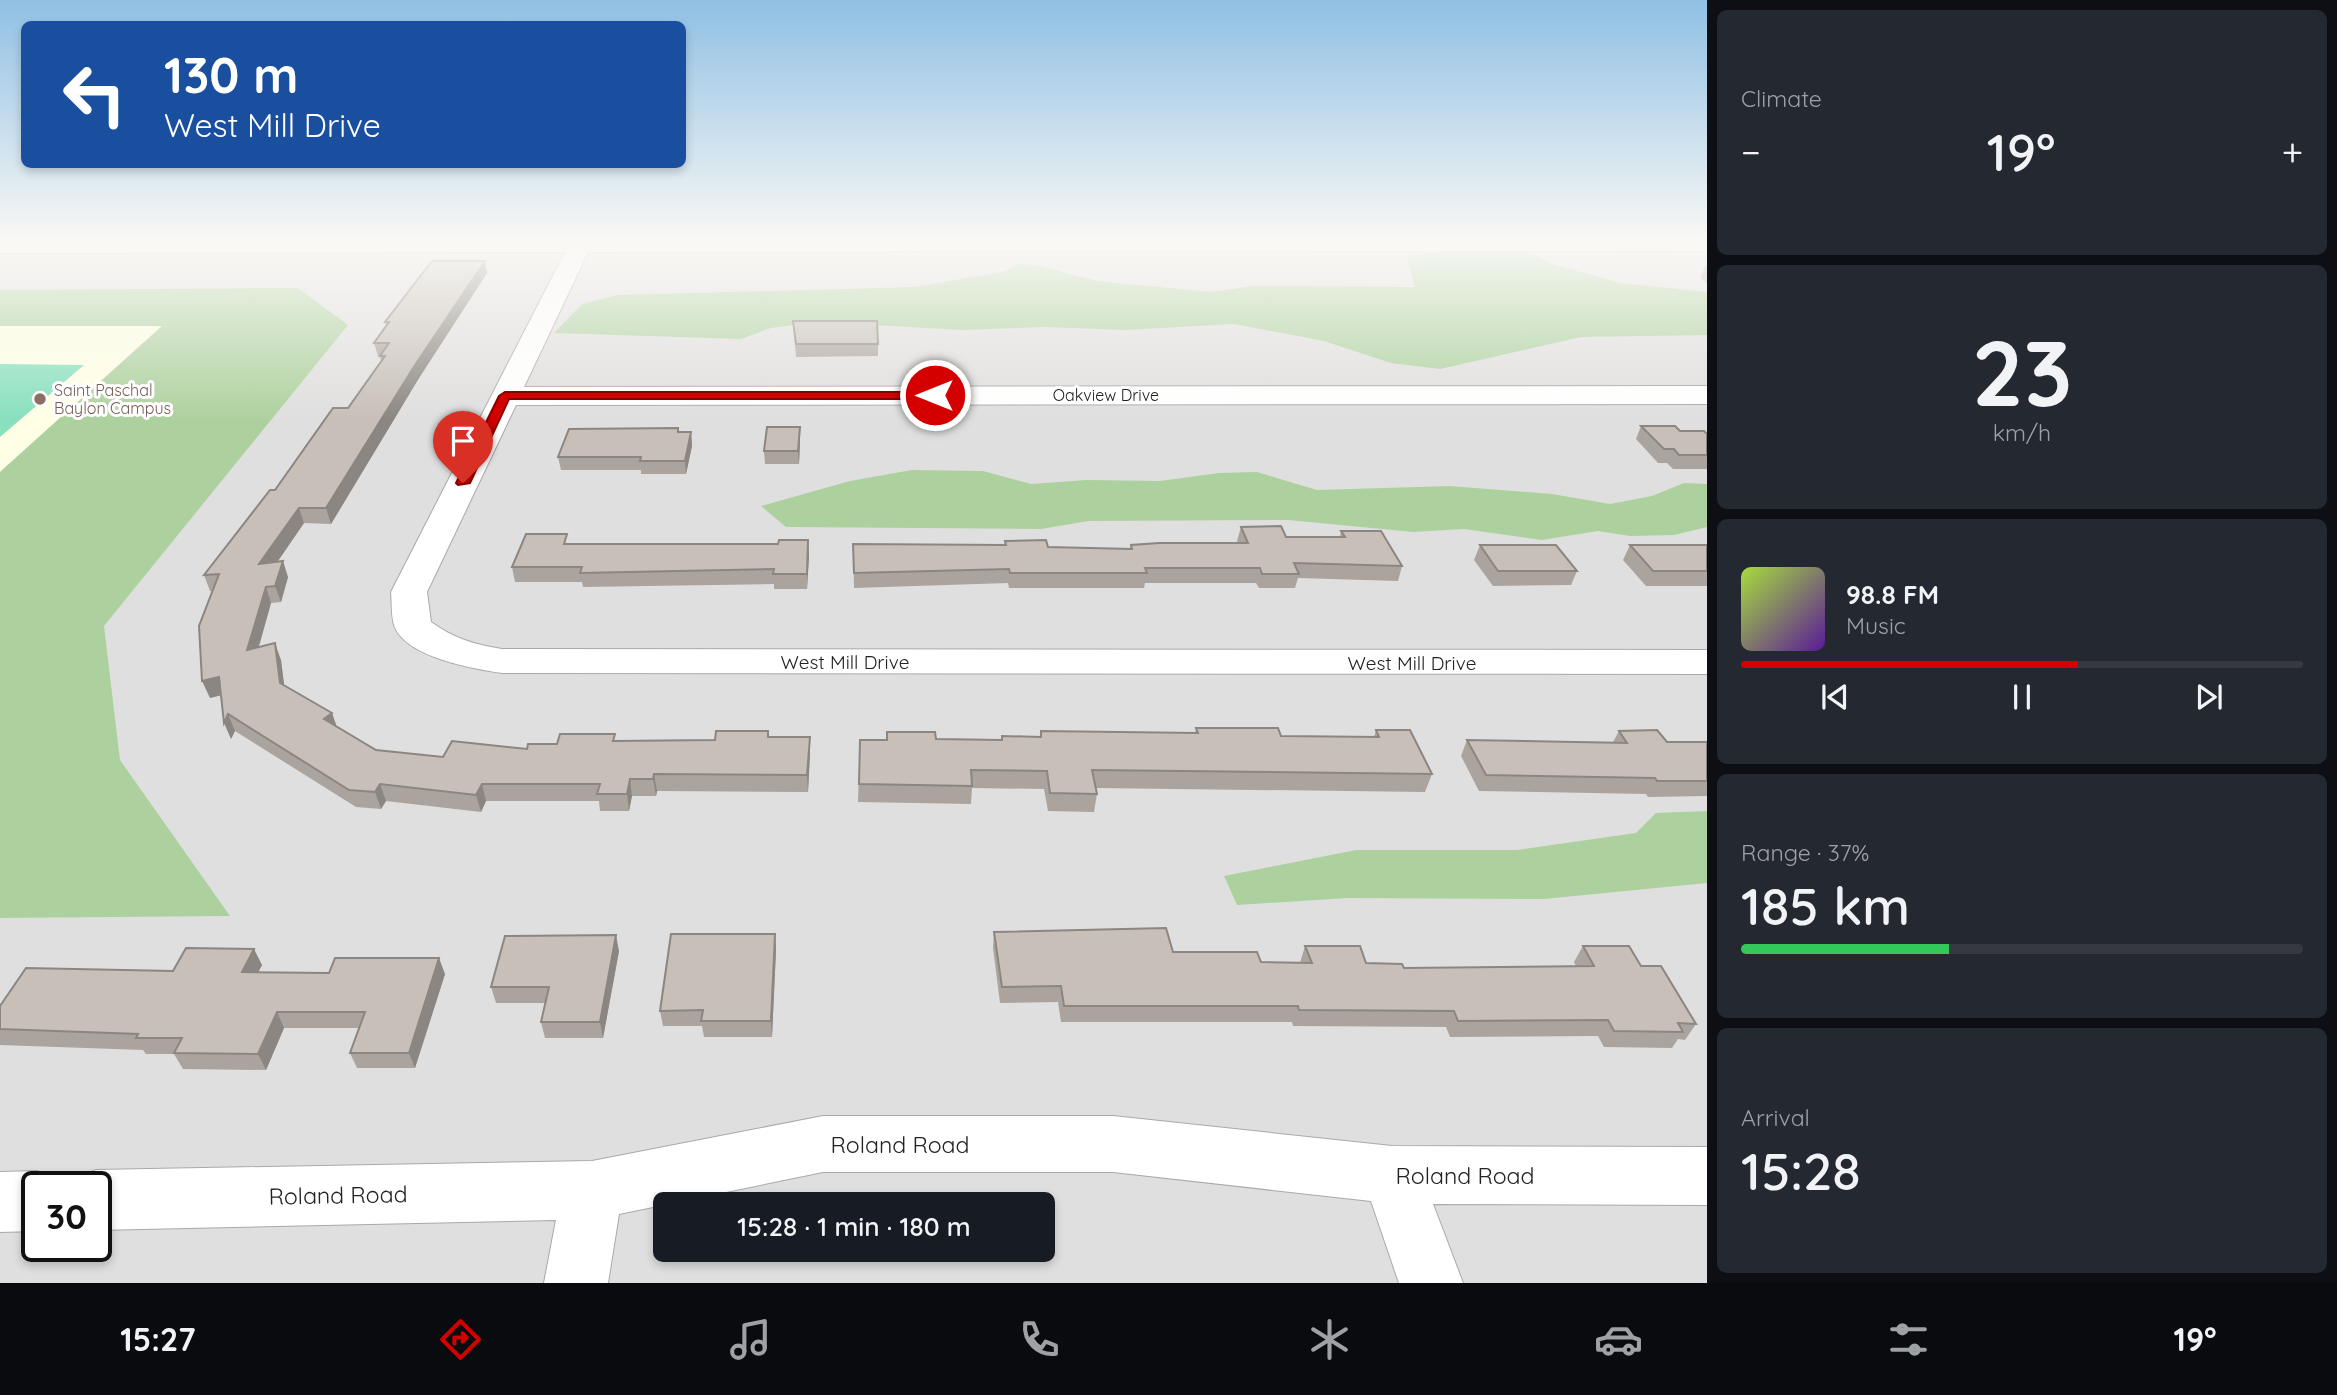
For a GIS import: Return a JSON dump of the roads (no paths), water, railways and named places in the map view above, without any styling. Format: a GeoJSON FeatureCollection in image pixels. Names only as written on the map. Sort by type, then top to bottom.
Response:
{"type":"FeatureCollection","features":[{"type":"Feature","properties":{"kind":"street","name":"West Mill Drive"},"geometry":{"type":"LineString","coordinates":[[553,300],[409,592],[413,626],[435,644],[463,654],[524,662],[1707,662]]}},
{"type":"Feature","properties":{"kind":"street","name":"Oakview Drive"},"geometry":{"type":"LineString","coordinates":[[505,396],[1707,395]]}},
{"type":"Feature","properties":{"kind":"street","name":"Roland Road"},"geometry":{"type":"LineString","coordinates":[[112,1200],[592,1190],[823,1144],[1113,1144],[1392,1175],[1707,1177]]}},
{"type":"Feature","properties":{"kind":"street"},"geometry":{"type":"LineString","coordinates":[[1392,1175],[1431,1283]]}},
{"type":"Feature","properties":{"kind":"street"},"geometry":{"type":"LineString","coordinates":[[576,1283],[592,1190]]}},
{"type":"Feature","properties":{"kind":"street"},"geometry":{"type":"LineString","coordinates":[[0,1202],[21,1201]]}},
{"type":"Feature","properties":{"kind":"place","name":"Saint Paschal Baylon Campus"},"geometry":{"type":"Point","coordinates":[40,399]}}]}
